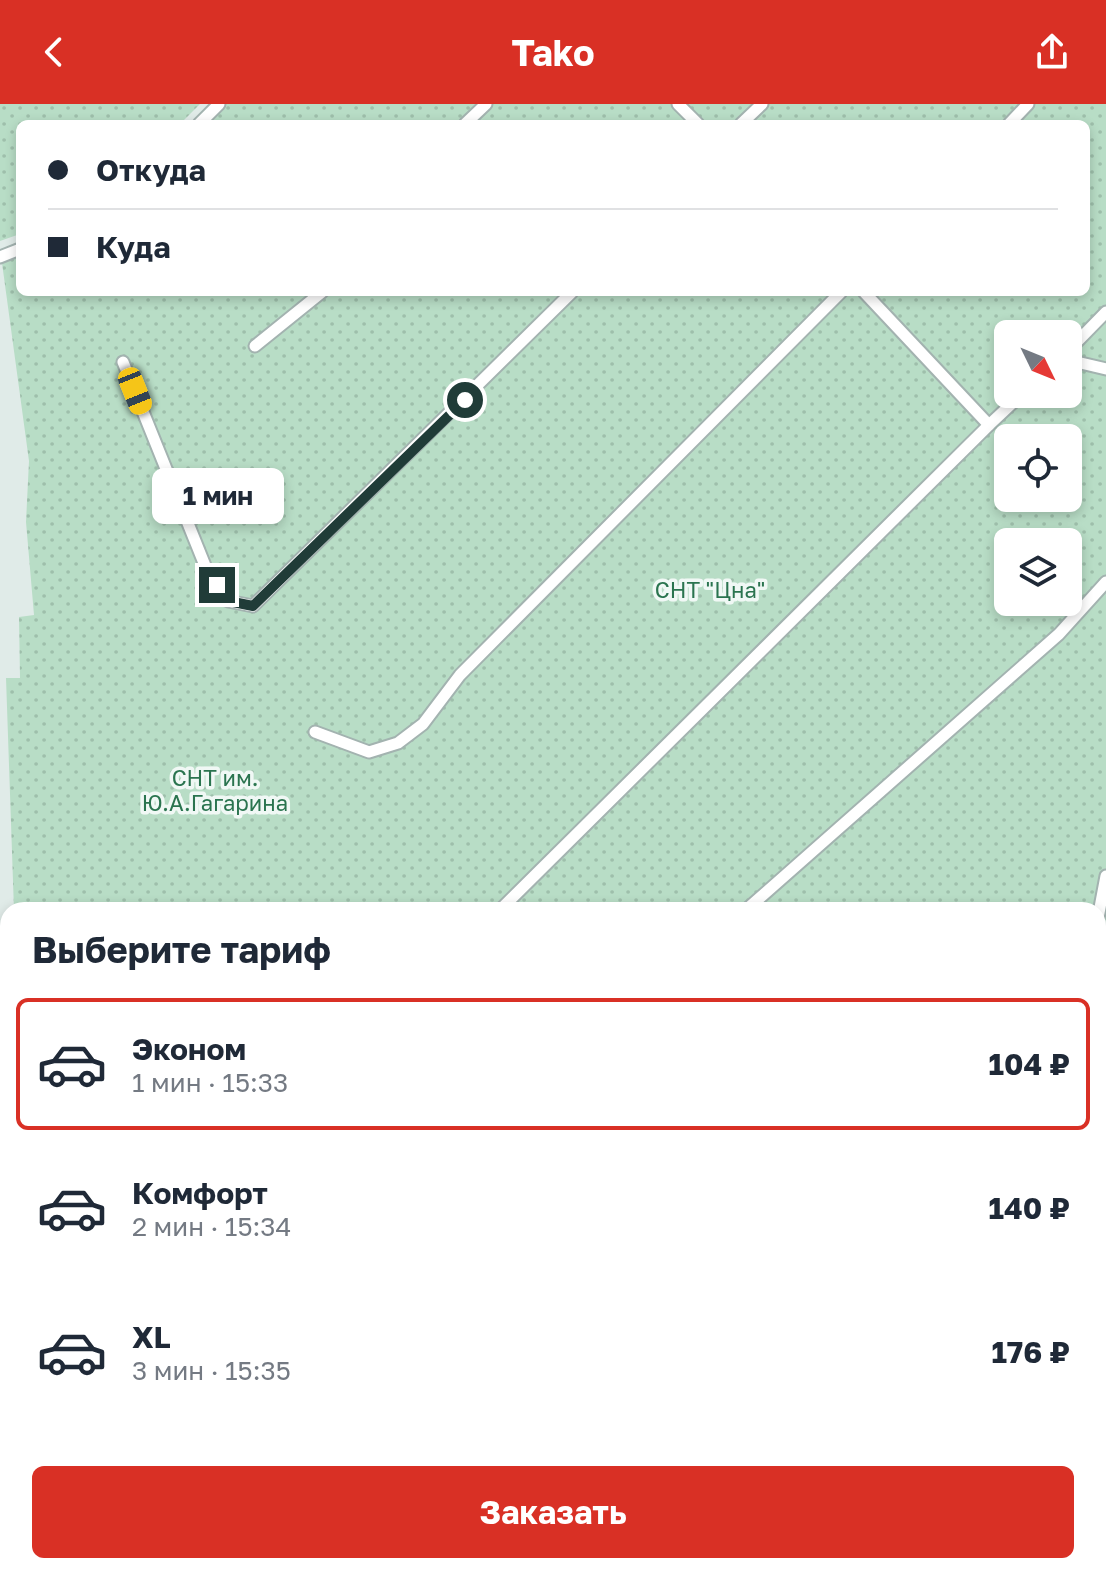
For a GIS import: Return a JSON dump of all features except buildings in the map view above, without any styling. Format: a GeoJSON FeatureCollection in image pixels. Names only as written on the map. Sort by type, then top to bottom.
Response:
{"type":"FeatureCollection","features":[{"type":"Feature","properties":{"kind":"lane"},"geometry":{"type":"LineString","coordinates":[[203,120],[219,104]]}},
{"type":"Feature","properties":{"kind":"lane"},"geometry":{"type":"LineString","coordinates":[[469,120],[486,104]]}},
{"type":"Feature","properties":{"kind":"lane"},"geometry":{"type":"LineString","coordinates":[[678,104],[694,120]]}},
{"type":"Feature","properties":{"kind":"lane"},"geometry":{"type":"LineString","coordinates":[[745,120],[762,104]]}},
{"type":"Feature","properties":{"kind":"lane"},"geometry":{"type":"LineString","coordinates":[[1013,120],[1028,104]]}},
{"type":"Feature","properties":{"kind":"lane"},"geometry":{"type":"LineString","coordinates":[[255,346],[317,296]]}},
{"type":"Feature","properties":{"kind":"lane"},"geometry":{"type":"LineString","coordinates":[[123,362],[206,568],[228,601],[253,606],[568,296]]}},
{"type":"Feature","properties":{"kind":"lane"},"geometry":{"type":"LineString","coordinates":[[315,732],[369,752],[398,743],[423,724],[460,675],[837,296]]}},
{"type":"Feature","properties":{"kind":"lane"},"geometry":{"type":"LineString","coordinates":[[868,296],[989,425]]}},
{"type":"Feature","properties":{"kind":"lane"},"geometry":{"type":"LineString","coordinates":[[1082,337],[1106,312]]}},
{"type":"Feature","properties":{"kind":"lane"},"geometry":{"type":"LineString","coordinates":[[1082,363],[1106,369]]}},
{"type":"Feature","properties":{"kind":"lane"},"geometry":{"type":"LineString","coordinates":[[508,902],[1007,408]]}},
{"type":"Feature","properties":{"kind":"lane"},"geometry":{"type":"LineString","coordinates":[[755,902],[1059,634],[1106,582]]}},
{"type":"Feature","properties":{"kind":"lane"},"geometry":{"type":"LineString","coordinates":[[1101,902],[1106,876]]}},
{"type":"Feature","properties":{"kind":"green space"},"geometry":{"type":"Polygon","coordinates":[[[0,104],[200,104],[184,120],[16,120],[16,235],[0,241],[0,104]]]}},
{"type":"Feature","properties":{"kind":"green space","name":"СНТ \"Цна\""},"geometry":{"type":"Polygon","coordinates":[[[222,104],[1106,104],[1106,902],[14,902],[6,678],[20,678],[19,617],[34,615],[26,522],[29,461],[2,263],[16,258],[16,296],[1090,296],[1090,120],[205,120],[222,104]]]}},
{"type":"Feature","properties":{"kind":"route"},"geometry":{"type":"LineString","coordinates":[[217,585],[228,601],[253,606],[465,400]]}},
{"type":"Feature","properties":{"kind":"park label","name":"СНТ им. Ю.А.Гагарина"},"geometry":{"type":"Point","coordinates":[215,790]}}]}
